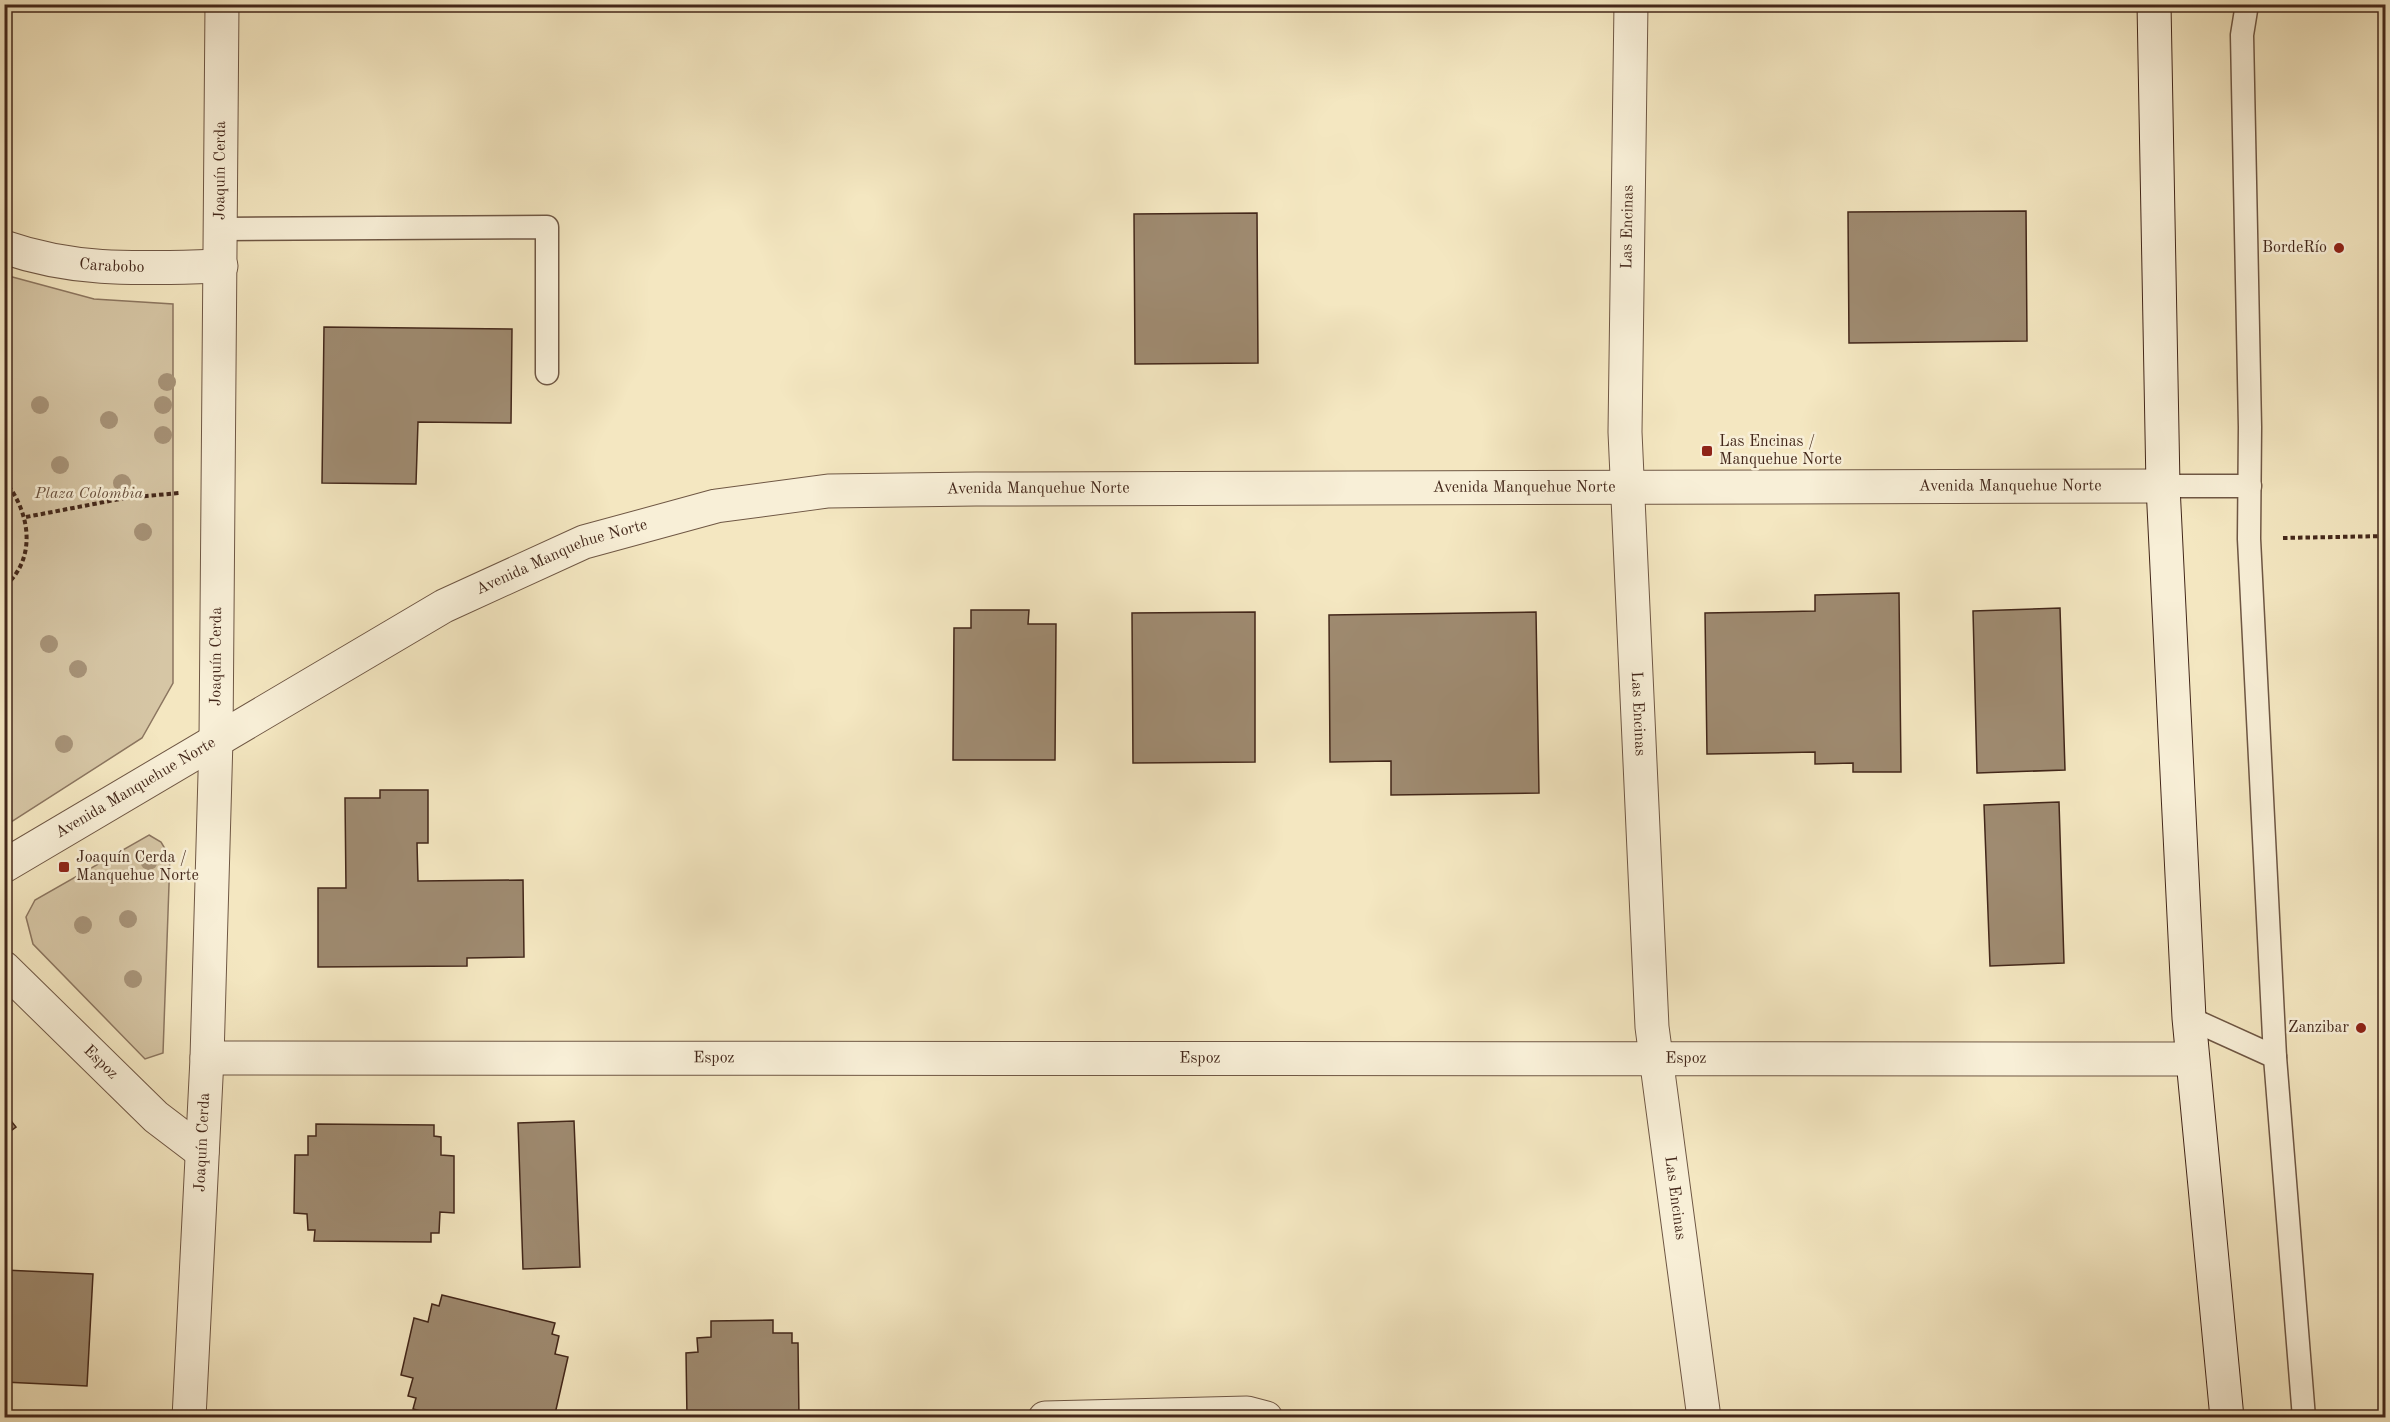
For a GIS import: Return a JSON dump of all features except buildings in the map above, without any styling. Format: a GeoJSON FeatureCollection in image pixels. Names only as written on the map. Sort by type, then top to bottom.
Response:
{"type":"FeatureCollection","features":[{"type":"Feature","properties":{"kind":"street","name":"Joaquín Cerda"},"geometry":{"type":"LineString","coordinates":[[189,1418],[207,1058],[216,739],[222,4]]}},
{"type":"Feature","properties":{"kind":"street","name":"Las Encinas"},"geometry":{"type":"LineString","coordinates":[[1631,4],[1625,432],[1655,1059],[1704,1418]]}},
{"type":"Feature","properties":{"kind":"street"},"geometry":{"type":"LineString","coordinates":[[2154,4],[2163,486],[2189,1018],[2227,1418]]}},
{"type":"Feature","properties":{"kind":"street","name":"Carabobo"},"geometry":{"type":"LineString","coordinates":[[4,247],[34,258],[101,268],[221,266]]}},
{"type":"Feature","properties":{"kind":"street","name":"Avenida Manquehue Norte"},"geometry":{"type":"LineString","coordinates":[[4,866],[444,606],[584,542],[716,506],[828,491],[1627,486],[2163,486]]}},
{"type":"Feature","properties":{"kind":"street","name":"Espoz"},"geometry":{"type":"LineString","coordinates":[[4,968],[156,1117],[202,1152]]}},
{"type":"Feature","properties":{"kind":"street","name":"Espoz"},"geometry":{"type":"LineString","coordinates":[[207,1058],[2192,1059]]}},
{"type":"Feature","properties":{"kind":"street"},"geometry":{"type":"LineString","coordinates":[[1045,1418],[1247,1413],[1266,1418]]}},
{"type":"Feature","properties":{"kind":"lane"},"geometry":{"type":"LineString","coordinates":[[2247,4],[2242,35],[2249,539],[2275,1057],[2304,1418]]}},
{"type":"Feature","properties":{"kind":"lane"},"geometry":{"type":"LineString","coordinates":[[221,229],[547,227],[547,374]]}},
{"type":"Feature","properties":{"kind":"lane"},"geometry":{"type":"LineString","coordinates":[[2163,486],[2250,486]]}},
{"type":"Feature","properties":{"kind":"lane"},"geometry":{"type":"LineString","coordinates":[[2189,1018],[2275,1057]]}},
{"type":"Feature","properties":{"kind":"path"},"geometry":{"type":"LineString","coordinates":[[4,480],[17,495],[26,517],[27,541],[21,565],[4,587]]}},
{"type":"Feature","properties":{"kind":"path"},"geometry":{"type":"LineString","coordinates":[[26,517],[125,498],[183,493]]}},
{"type":"Feature","properties":{"kind":"green space","name":"Plaza Colombia"},"geometry":{"type":"Polygon","coordinates":[[[5,275],[94,299],[173,304],[173,683],[142,738],[5,826],[5,275]]]}},
{"type":"Feature","properties":{"kind":"green space"},"geometry":{"type":"Polygon","coordinates":[[[149,835],[161,842],[170,857],[163,1053],[145,1059],[33,944],[26,917],[35,900],[149,835]]]}},
{"type":"Feature","properties":{"kind":"place","name":"BordeRío"},"geometry":{"type":"Point","coordinates":[2339,248]}},
{"type":"Feature","properties":{"kind":"place","name":"Las Encinas / Manquehue Norte"},"geometry":{"type":"Point","coordinates":[1707,451]}},
{"type":"Feature","properties":{"kind":"place","name":"Joaquín Cerda / Manquehue Norte"},"geometry":{"type":"Point","coordinates":[64,867]}},
{"type":"Feature","properties":{"kind":"place","name":"Zanzibar"},"geometry":{"type":"Point","coordinates":[2361,1028]}}]}
